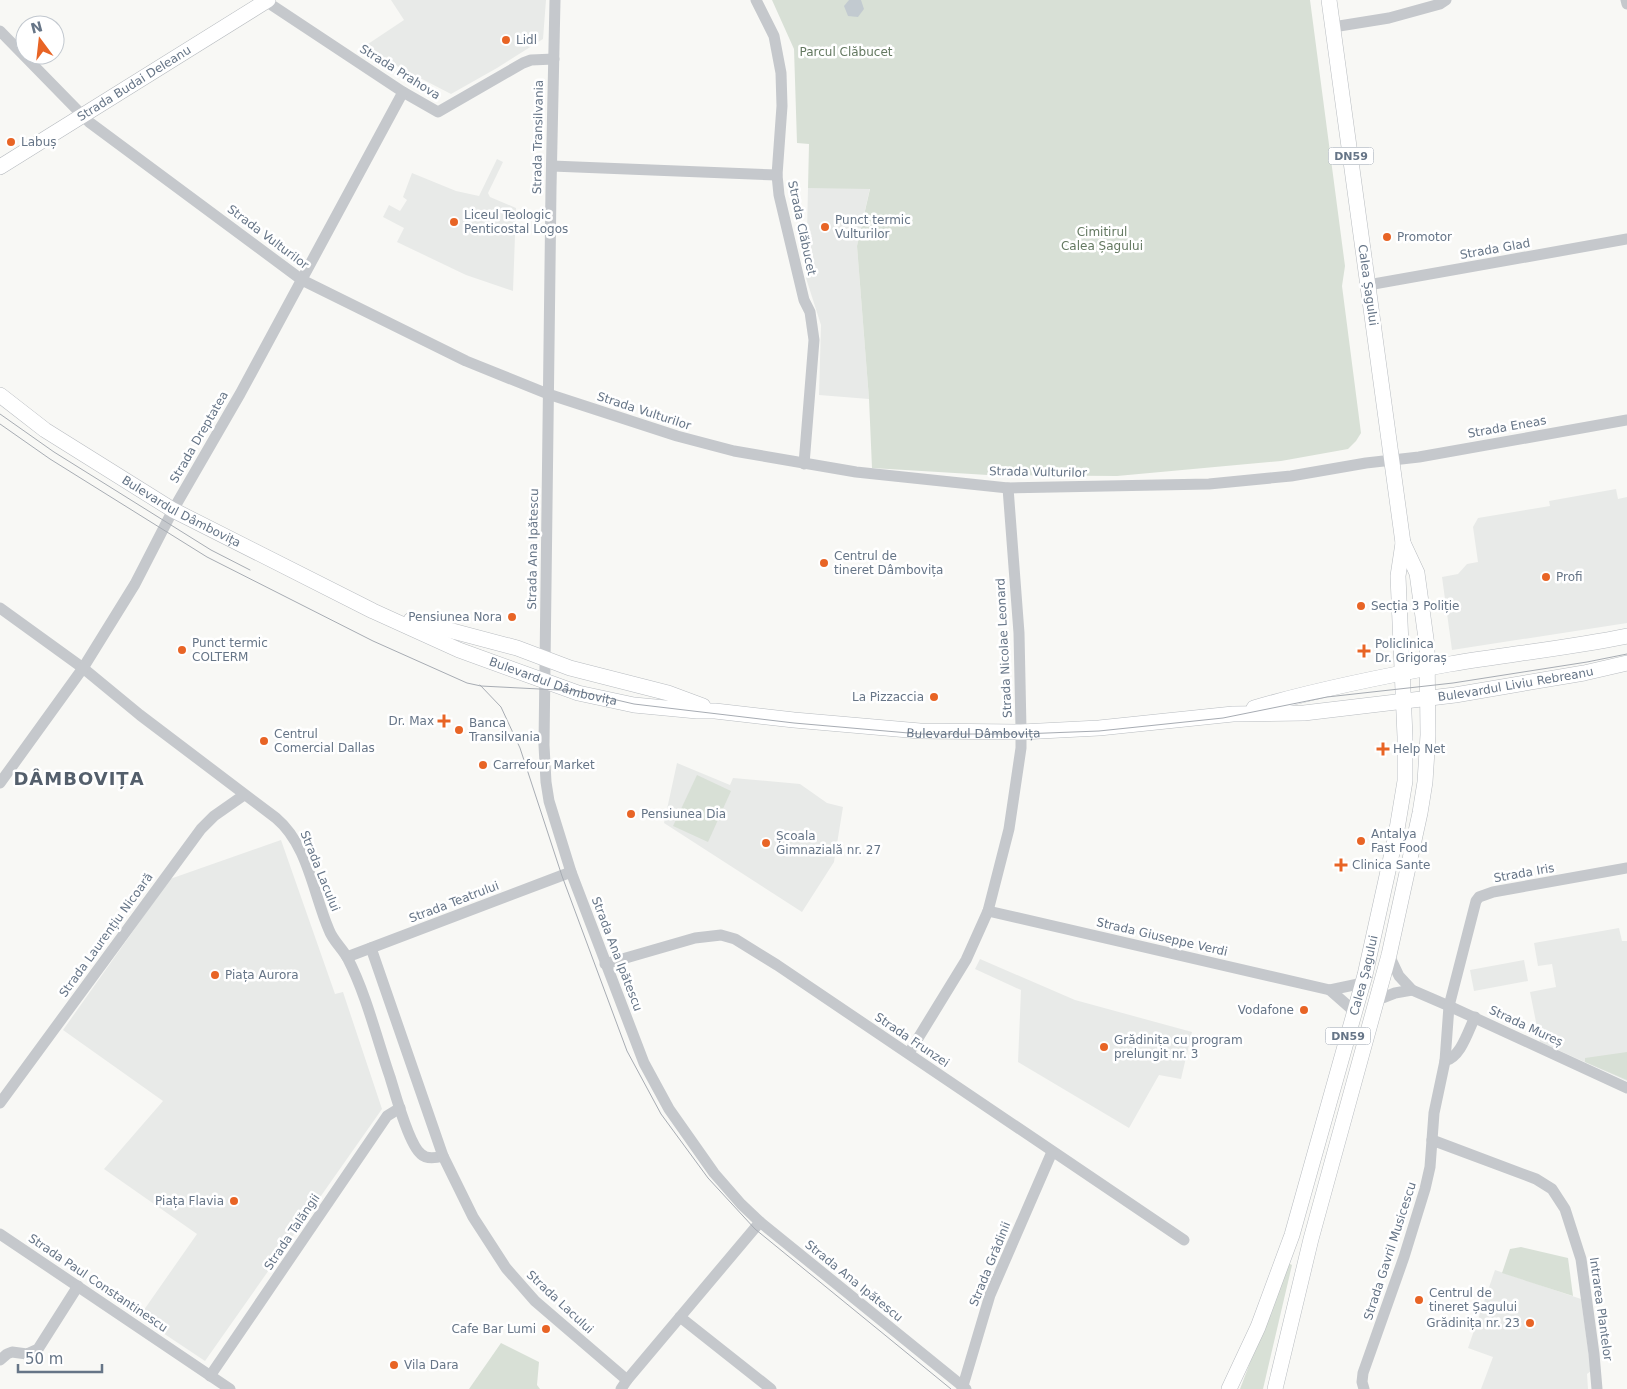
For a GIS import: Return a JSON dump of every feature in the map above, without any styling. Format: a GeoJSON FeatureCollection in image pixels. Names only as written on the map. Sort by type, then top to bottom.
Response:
{"type":"FeatureCollection","features":[{"type":"Feature","properties":{"kind":"main road","name":"DN59"},"geometry":{"type":"LineString","coordinates":[[1330,0],[1333,27]]}},
{"type":"Feature","properties":{"kind":"main road","name":"Strada Budai Deleanu"},"geometry":{"type":"LineString","coordinates":[[0,166],[266,1]]}},
{"type":"Feature","properties":{"kind":"main road","name":"Calea Șagului"},"geometry":{"type":"LineString","coordinates":[[1229,1389],[1258,1327],[1287,1250],[1363,983],[1396,835],[1405,781],[1405,737],[1398,576],[1403,543],[1333,27]]}},
{"type":"Feature","properties":{"kind":"main road","name":"Bulevardul Dâmbovița"},"geometry":{"type":"LineString","coordinates":[[0,395],[52,434],[172,510],[373,611],[459,650],[578,693],[634,705],[715,711],[794,720],[920,731],[1021,732],[1099,728],[1233,714],[1304,713],[1403,701]]}},
{"type":"Feature","properties":{"kind":"main road","name":"Calea Șagului"},"geometry":{"type":"LineString","coordinates":[[1275,1389],[1311,1239],[1390,955],[1416,836],[1425,782],[1428,735],[1427,646],[1417,573],[1403,543]]}},
{"type":"Feature","properties":{"kind":"main road","name":"Bulevardul Dâmbovița"},"geometry":{"type":"LineString","coordinates":[[373,611],[517,648],[570,668],[668,693],[715,711]]}},
{"type":"Feature","properties":{"kind":"main road"},"geometry":{"type":"LineString","coordinates":[[1402,674],[1627,636]]}},
{"type":"Feature","properties":{"kind":"main road","name":"Bulevardul Liviu Rebreanu"},"geometry":{"type":"LineString","coordinates":[[1403,701],[1455,695],[1584,673],[1627,663]]}},
{"type":"Feature","properties":{"kind":"main road","name":"Bulevardul Dâmbovița"},"geometry":{"type":"LineString","coordinates":[[1233,714],[1300,695],[1402,674]]}},
{"type":"Feature","properties":{"kind":"street","name":"Strada Clăbucet"},"geometry":{"type":"LineString","coordinates":[[756,0],[774,36],[781,73],[782,106],[777,175],[779,195],[804,300],[810,312],[814,340],[804,464]]}},
{"type":"Feature","properties":{"kind":"street"},"geometry":{"type":"LineString","coordinates":[[1333,27],[1389,18],[1440,4],[1446,0]]}},
{"type":"Feature","properties":{"kind":"street"},"geometry":{"type":"LineString","coordinates":[[1626,0],[1627,4]]}},
{"type":"Feature","properties":{"kind":"street","name":"Strada Prahova"},"geometry":{"type":"LineString","coordinates":[[266,1],[403,92],[438,112],[523,63],[538,59],[554,59]]}},
{"type":"Feature","properties":{"kind":"street","name":"Strada Transilvania"},"geometry":{"type":"LineString","coordinates":[[548,394],[554,59],[558,1]]}},
{"type":"Feature","properties":{"kind":"street","name":"Strada Vulturilor"},"geometry":{"type":"LineString","coordinates":[[0,31],[81,116],[302,280],[466,361],[548,394],[678,436],[734,451],[804,464],[856,472],[1008,488],[1209,484],[1291,476],[1392,461]]}},
{"type":"Feature","properties":{"kind":"street","name":"Strada Dreptatea"},"geometry":{"type":"LineString","coordinates":[[0,783],[84,668],[135,584],[172,510],[240,394],[403,92]]}},
{"type":"Feature","properties":{"kind":"street"},"geometry":{"type":"LineString","coordinates":[[552,166],[777,175]]}},
{"type":"Feature","properties":{"kind":"street","name":"Strada Glad"},"geometry":{"type":"LineString","coordinates":[[1368,284],[1627,240]]}},
{"type":"Feature","properties":{"kind":"street","name":"Strada Ana Ipătescu"},"geometry":{"type":"LineString","coordinates":[[548,394],[544,744],[546,782],[549,801],[571,872],[644,1063],[669,1109],[714,1173],[760,1222],[964,1388]]}},
{"type":"Feature","properties":{"kind":"street","name":"Strada Eneas"},"geometry":{"type":"LineString","coordinates":[[1392,461],[1627,420]]}},
{"type":"Feature","properties":{"kind":"street","name":"Strada Nicolae Leonard"},"geometry":{"type":"LineString","coordinates":[[909,1053],[966,960],[988,911],[1009,828],[1021,748],[1021,732],[1019,633],[1008,488]]}},
{"type":"Feature","properties":{"kind":"street","name":"Strada Lacului"},"geometry":{"type":"LineString","coordinates":[[0,608],[84,668],[140,715],[276,818],[293,837],[329,932],[347,957],[357,980],[400,1108],[416,1149],[427,1158],[443,1156]]}},
{"type":"Feature","properties":{"kind":"street","name":"Strada Laurențiu Nicoară"},"geometry":{"type":"LineString","coordinates":[[0,1103],[201,829],[214,816],[244,794]]}},
{"type":"Feature","properties":{"kind":"street","name":"Strada Iris"},"geometry":{"type":"LineString","coordinates":[[1449,1006],[1474,906],[1479,897],[1492,892],[1627,868]]}},
{"type":"Feature","properties":{"kind":"street","name":"Strada Teatrului"},"geometry":{"type":"LineString","coordinates":[[347,957],[571,872]]}},
{"type":"Feature","properties":{"kind":"street","name":"Strada Giuseppe Verdi"},"geometry":{"type":"LineString","coordinates":[[988,911],[1330,990],[1363,983]]}},
{"type":"Feature","properties":{"kind":"street","name":"Strada Frunzei"},"geometry":{"type":"LineString","coordinates":[[605,964],[695,938],[721,935],[735,939],[777,965],[886,1040],[909,1053],[1184,1240]]}},
{"type":"Feature","properties":{"kind":"street","name":"Strada Lacului"},"geometry":{"type":"LineString","coordinates":[[372,948],[443,1156],[473,1217],[506,1268],[535,1301],[624,1384]]}},
{"type":"Feature","properties":{"kind":"street","name":"Strada Mureș"},"geometry":{"type":"LineString","coordinates":[[1390,955],[1399,976],[1412,990],[1475,1017],[1627,1088]]}},
{"type":"Feature","properties":{"kind":"street","name":"Strada Giuseppe Verdi"},"geometry":{"type":"LineString","coordinates":[[1330,990],[1355,1012]]}},
{"type":"Feature","properties":{"kind":"street"},"geometry":{"type":"LineString","coordinates":[[1378,1000],[1395,993],[1412,990]]}},
{"type":"Feature","properties":{"kind":"street","name":"Strada Gavril Musicescu"},"geometry":{"type":"LineString","coordinates":[[1364,1389],[1362,1382],[1363,1373],[1404,1257],[1430,1167],[1434,1113],[1445,1061],[1449,1006]]}},
{"type":"Feature","properties":{"kind":"street"},"geometry":{"type":"LineString","coordinates":[[1445,1061],[1452,1059],[1458,1053],[1475,1017]]}},
{"type":"Feature","properties":{"kind":"street","name":"Strada Talăngii"},"geometry":{"type":"LineString","coordinates":[[205,1373],[388,1116],[400,1108]]}},
{"type":"Feature","properties":{"kind":"street","name":"Intrarea Plantelor"},"geometry":{"type":"LineString","coordinates":[[1432,1140],[1536,1179],[1552,1190],[1567,1214],[1580,1259],[1598,1389]]}},
{"type":"Feature","properties":{"kind":"street","name":"Strada Grădinii"},"geometry":{"type":"LineString","coordinates":[[964,1388],[990,1296],[1052,1152]]}},
{"type":"Feature","properties":{"kind":"street"},"geometry":{"type":"LineString","coordinates":[[624,1384],[760,1222]]}},
{"type":"Feature","properties":{"kind":"street","name":"Strada Paul Constantinescu"},"geometry":{"type":"LineString","coordinates":[[0,1234],[230,1389]]}},
{"type":"Feature","properties":{"kind":"street"},"geometry":{"type":"LineString","coordinates":[[0,1360],[12,1352],[27,1354],[38,1349],[78,1286]]}},
{"type":"Feature","properties":{"kind":"street"},"geometry":{"type":"LineString","coordinates":[[680,1317],[757,1384],[771,1389]]}},
{"type":"Feature","properties":{"kind":"shaded area"},"geometry":{"type":"Polygon","coordinates":[[[391,0],[546,0],[543,39],[451,94],[362,48],[404,20],[391,0]]]}},
{"type":"Feature","properties":{"kind":"shaded area"},"geometry":{"type":"Polygon","coordinates":[[[849,0],[861,0],[864,9],[858,17],[848,16],[844,6],[849,0]]]}},
{"type":"Feature","properties":{"kind":"shaded area","name":"Liceul Teologic Penticostal Logos"},"geometry":{"type":"Polygon","coordinates":[[[497,159],[503,162],[488,193],[490,197],[516,208],[513,291],[466,275],[397,242],[404,228],[383,217],[389,205],[400,211],[407,200],[403,197],[412,173],[456,191],[479,196],[497,159]]]}},
{"type":"Feature","properties":{"kind":"shaded area"},"geometry":{"type":"Polygon","coordinates":[[[808,188],[870,188],[857,246],[869,399],[819,395],[821,325],[806,278],[808,188]]]}},
{"type":"Feature","properties":{"kind":"shaded area"},"geometry":{"type":"Polygon","coordinates":[[[1616,489],[1618,499],[1627,497],[1627,623],[1452,650],[1442,577],[1458,574],[1467,564],[1478,562],[1473,527],[1478,518],[1550,506],[1549,501],[1616,489]]]}},
{"type":"Feature","properties":{"kind":"shaded area","name":"Școala Gimnazială nr. 27"},"geometry":{"type":"Polygon","coordinates":[[[677,763],[730,785],[733,778],[800,784],[827,803],[843,807],[834,862],[802,912],[664,823],[677,763]]]}},
{"type":"Feature","properties":{"kind":"shaded area"},"geometry":{"type":"Polygon","coordinates":[[[281,840],[335,994],[343,992],[382,1109],[205,1361],[139,1317],[197,1234],[104,1169],[163,1101],[63,1030],[170,879],[281,840]]]}},
{"type":"Feature","properties":{"kind":"shaded area"},"geometry":{"type":"Polygon","coordinates":[[[1619,928],[1622,941],[1627,941],[1627,1081],[1540,1042],[1530,992],[1556,987],[1552,964],[1538,966],[1534,943],[1619,928]]]}},
{"type":"Feature","properties":{"kind":"shaded area","name":"Grădinița cu program prelungit nr. 3"},"geometry":{"type":"Polygon","coordinates":[[[980,959],[1075,1000],[1192,1032],[1181,1079],[1159,1075],[1129,1128],[1018,1062],[1021,990],[975,969],[980,959]]]}},
{"type":"Feature","properties":{"kind":"shaded area"},"geometry":{"type":"Polygon","coordinates":[[[1524,960],[1528,981],[1474,991],[1470,970],[1524,960]]]}},
{"type":"Feature","properties":{"kind":"shaded area","name":"Grădinița nr. 23"},"geometry":{"type":"Polygon","coordinates":[[[1495,1270],[1581,1299],[1591,1371],[1587,1374],[1588,1389],[1481,1389],[1493,1357],[1468,1348],[1495,1270]]]}},
{"type":"Feature","properties":{"kind":"green space","name":"Cimitirul Calea Șagului"},"geometry":{"type":"Polygon","coordinates":[[[772,0],[1310,0],[1345,266],[1342,286],[1361,433],[1356,441],[1348,449],[1281,461],[1117,476],[988,475],[872,468],[869,399],[857,246],[870,189],[808,188],[809,144],[797,143],[794,49],[772,0]]]}},
{"type":"Feature","properties":{"kind":"green space"},"geometry":{"type":"Polygon","coordinates":[[[697,775],[731,791],[708,842],[673,826],[697,775]]]}},
{"type":"Feature","properties":{"kind":"green space"},"geometry":{"type":"Polygon","coordinates":[[[1627,1052],[1627,1080],[1585,1062],[1585,1058],[1627,1052]]]}},
{"type":"Feature","properties":{"kind":"green space"},"geometry":{"type":"Polygon","coordinates":[[[1521,1247],[1568,1258],[1573,1296],[1502,1273],[1510,1249],[1521,1247]]]}},
{"type":"Feature","properties":{"kind":"green space"},"geometry":{"type":"Polygon","coordinates":[[[1288,1263],[1292,1265],[1263,1389],[1240,1389],[1288,1263]]]}},
{"type":"Feature","properties":{"kind":"green space"},"geometry":{"type":"Polygon","coordinates":[[[501,1343],[539,1362],[537,1385],[540,1389],[469,1389],[501,1343]]]}},
{"type":"Feature","properties":{"kind":"tram line"},"geometry":{"type":"LineString","coordinates":[[0,414],[54,452],[211,550],[250,570]]}},
{"type":"Feature","properties":{"kind":"tram line"},"geometry":{"type":"LineString","coordinates":[[0,424],[50,459],[207,557],[373,641],[467,683],[481,686],[578,691],[634,704],[794,723],[920,734],[1021,734],[1099,731],[1223,718],[1327,697],[1453,683],[1627,654]]}},
{"type":"Feature","properties":{"kind":"tram line"},"geometry":{"type":"LineString","coordinates":[[480,685],[501,707],[520,748],[562,876],[627,1051],[661,1114],[708,1178],[755,1229],[951,1389]]}},
{"type":"Feature","properties":{"kind":"place","name":"Lidl"},"geometry":{"type":"Point","coordinates":[506,40]}},
{"type":"Feature","properties":{"kind":"place","name":"Labuș"},"geometry":{"type":"Point","coordinates":[11,142]}},
{"type":"Feature","properties":{"kind":"place","name":"Liceul Teologic Penticostal Logos"},"geometry":{"type":"Point","coordinates":[454,222]}},
{"type":"Feature","properties":{"kind":"place","name":"Punct termic Vulturilor"},"geometry":{"type":"Point","coordinates":[825,227]}},
{"type":"Feature","properties":{"kind":"place","name":"Promotor"},"geometry":{"type":"Point","coordinates":[1387,237]}},
{"type":"Feature","properties":{"kind":"place","name":"Centrul de tineret Dâmbovița"},"geometry":{"type":"Point","coordinates":[824,563]}},
{"type":"Feature","properties":{"kind":"place","name":"Profi"},"geometry":{"type":"Point","coordinates":[1546,577]}},
{"type":"Feature","properties":{"kind":"place","name":"Secția 3 Poliție"},"geometry":{"type":"Point","coordinates":[1361,606]}},
{"type":"Feature","properties":{"kind":"place","name":"Pensiunea Nora"},"geometry":{"type":"Point","coordinates":[512,617]}},
{"type":"Feature","properties":{"kind":"place","name":"Punct termic COLTERM"},"geometry":{"type":"Point","coordinates":[182,650]}},
{"type":"Feature","properties":{"kind":"place","name":"Policlinica Dr. Grigoraș"},"geometry":{"type":"Point","coordinates":[1364,651]}},
{"type":"Feature","properties":{"kind":"place","name":"La Pizzaccia"},"geometry":{"type":"Point","coordinates":[934,697]}},
{"type":"Feature","properties":{"kind":"place","name":"Dr. Max"},"geometry":{"type":"Point","coordinates":[444,721]}},
{"type":"Feature","properties":{"kind":"place","name":"Banca Transilvania"},"geometry":{"type":"Point","coordinates":[459,730]}},
{"type":"Feature","properties":{"kind":"place","name":"Centrul Comercial Dallas"},"geometry":{"type":"Point","coordinates":[264,741]}},
{"type":"Feature","properties":{"kind":"place","name":"Help Net"},"geometry":{"type":"Point","coordinates":[1383,749]}},
{"type":"Feature","properties":{"kind":"place","name":"Carrefour Market"},"geometry":{"type":"Point","coordinates":[483,765]}},
{"type":"Feature","properties":{"kind":"place","name":"Pensiunea Dia"},"geometry":{"type":"Point","coordinates":[631,814]}},
{"type":"Feature","properties":{"kind":"place","name":"Antalya Fast Food"},"geometry":{"type":"Point","coordinates":[1361,841]}},
{"type":"Feature","properties":{"kind":"place","name":"Școala Gimnazială nr. 27"},"geometry":{"type":"Point","coordinates":[766,843]}},
{"type":"Feature","properties":{"kind":"place","name":"Clinica Sante"},"geometry":{"type":"Point","coordinates":[1341,865]}},
{"type":"Feature","properties":{"kind":"place","name":"Piața Aurora"},"geometry":{"type":"Point","coordinates":[215,975]}},
{"type":"Feature","properties":{"kind":"place","name":"Vodafone"},"geometry":{"type":"Point","coordinates":[1304,1010]}},
{"type":"Feature","properties":{"kind":"place","name":"Grădinița cu program prelungit nr. 3"},"geometry":{"type":"Point","coordinates":[1104,1047]}},
{"type":"Feature","properties":{"kind":"place","name":"Piața Flavia"},"geometry":{"type":"Point","coordinates":[234,1201]}},
{"type":"Feature","properties":{"kind":"place","name":"Centrul de tineret Șagului"},"geometry":{"type":"Point","coordinates":[1419,1300]}},
{"type":"Feature","properties":{"kind":"place","name":"Grădinița nr. 23"},"geometry":{"type":"Point","coordinates":[1530,1323]}},
{"type":"Feature","properties":{"kind":"place","name":"Cafe Bar Lumi"},"geometry":{"type":"Point","coordinates":[546,1329]}},
{"type":"Feature","properties":{"kind":"place","name":"Vila Dara"},"geometry":{"type":"Point","coordinates":[394,1365]}},
{"type":"Feature","properties":{"kind":"district","name":"DÂMBOVIȚA"},"geometry":{"type":"Point","coordinates":[79,778]}},
{"type":"Feature","properties":{"kind":"park label","name":"Parcul Clăbucet"},"geometry":{"type":"Point","coordinates":[846,52]}}]}
